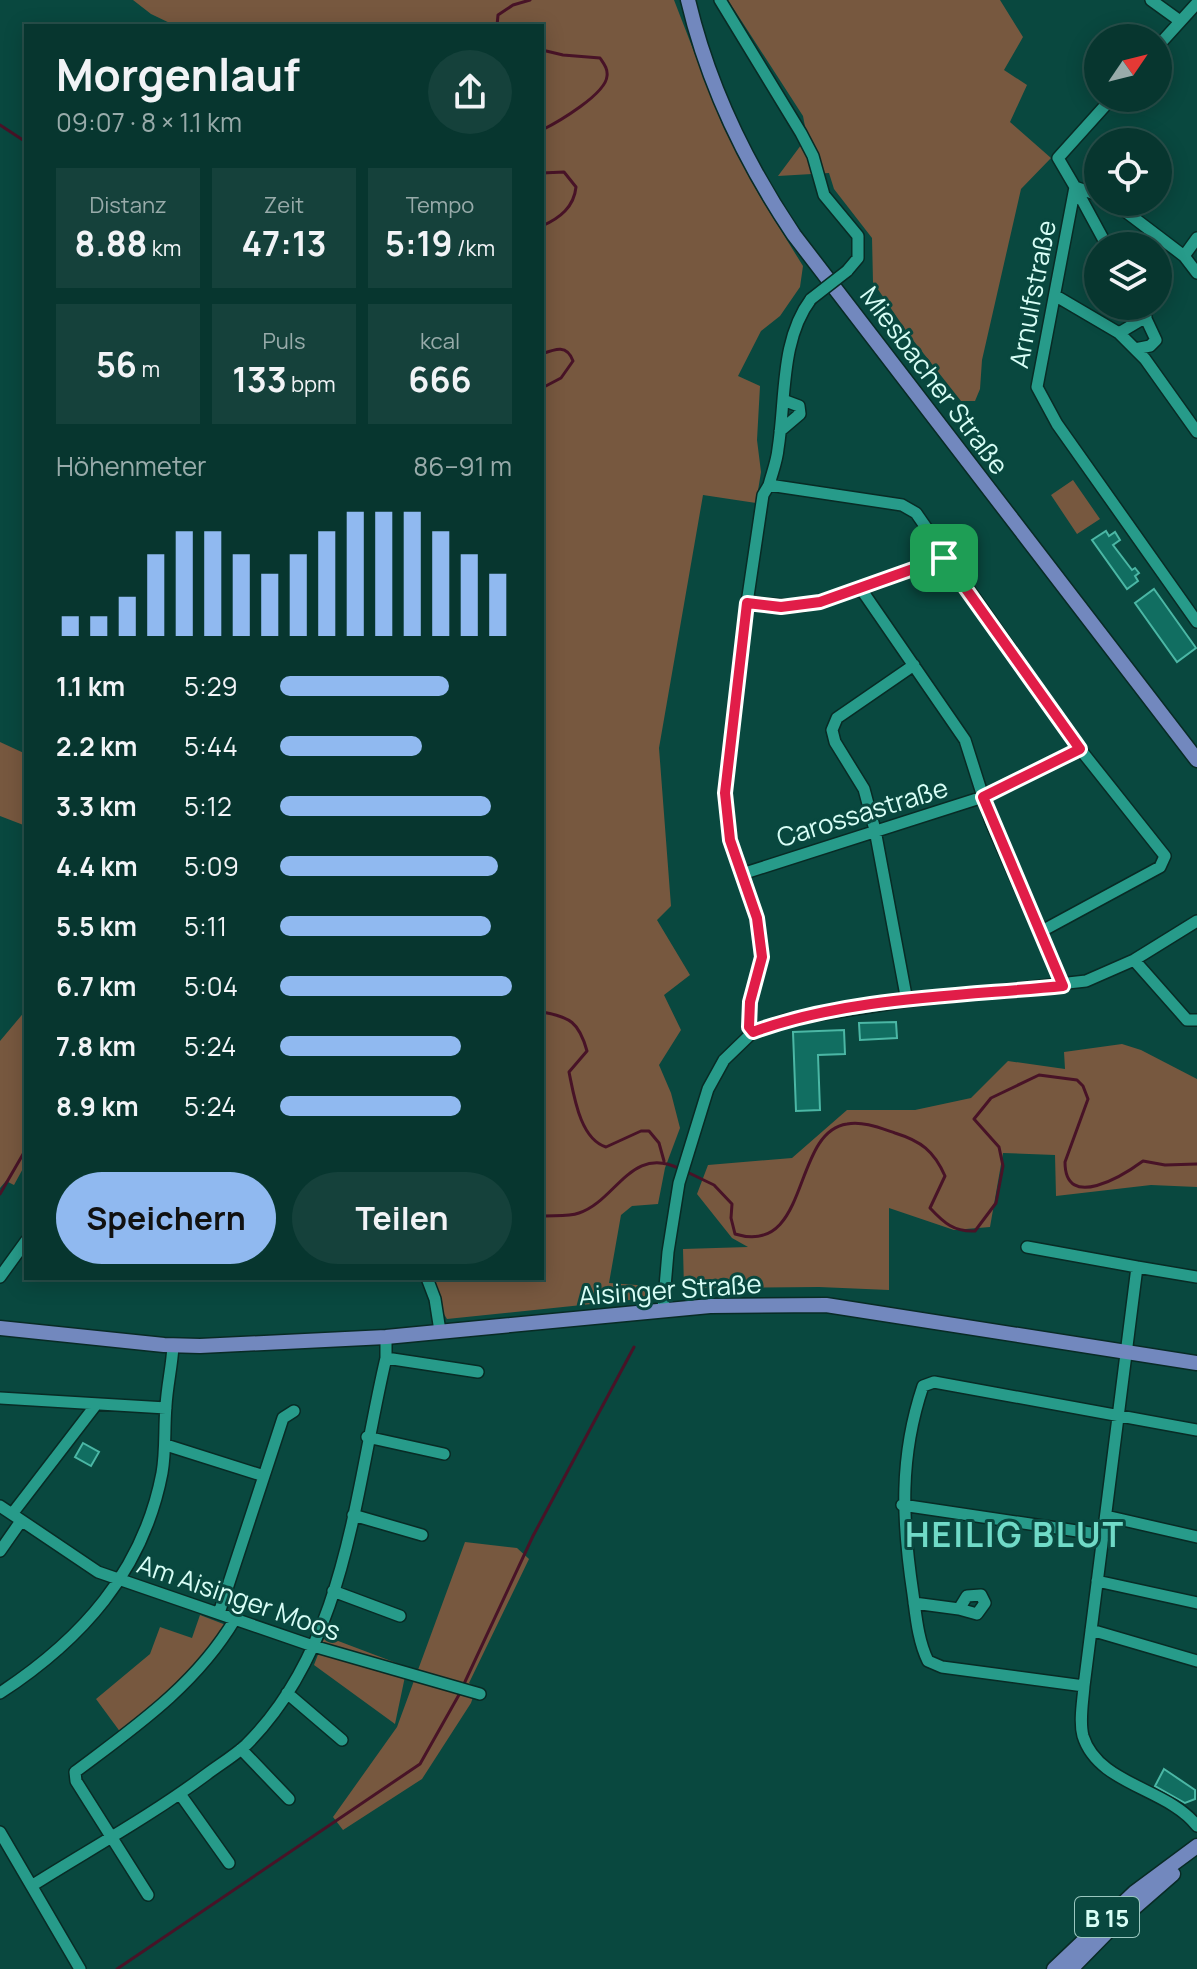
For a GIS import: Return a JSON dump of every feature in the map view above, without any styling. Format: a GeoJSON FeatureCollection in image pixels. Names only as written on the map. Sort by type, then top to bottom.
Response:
{"type":"FeatureCollection","features":[{"type":"Feature","properties":{"kind":"main road","name":"Miesbacher Straße"},"geometry":{"type":"LineString","coordinates":[[688,0],[723,107],[761,184],[794,235],[1197,760]]}},
{"type":"Feature","properties":{"kind":"main road","name":"Aisinger Straße"},"geometry":{"type":"LineString","coordinates":[[0,1328],[173,1346],[386,1337],[710,1306],[826,1305],[1197,1363]]}},
{"type":"Feature","properties":{"kind":"main road","name":"B 15"},"geometry":{"type":"LineString","coordinates":[[1054,1969],[1135,1892],[1197,1846]]}},
{"type":"Feature","properties":{"kind":"main road","name":"B 15"},"geometry":{"type":"LineString","coordinates":[[1071,1969],[1111,1928],[1197,1857]]}},
{"type":"Feature","properties":{"kind":"street"},"geometry":{"type":"LineString","coordinates":[[720,0],[801,133],[813,156],[824,195],[858,236],[858,258],[847,271],[811,299],[800,313],[788,356],[780,431],[769,485],[763,495],[747,603],[725,793],[730,840],[757,918],[762,957],[750,1002],[749,1027],[753,1032]]}},
{"type":"Feature","properties":{"kind":"street"},"geometry":{"type":"LineString","coordinates":[[1151,0],[1180,21]]}},
{"type":"Feature","properties":{"kind":"street"},"geometry":{"type":"LineString","coordinates":[[1172,30],[1197,3]]}},
{"type":"Feature","properties":{"kind":"street"},"geometry":{"type":"LineString","coordinates":[[1099,112],[1058,158],[1099,232]]}},
{"type":"Feature","properties":{"kind":"street"},"geometry":{"type":"LineString","coordinates":[[1075,187],[1084,190]]}},
{"type":"Feature","properties":{"kind":"street","name":"Arnulfstraße"},"geometry":{"type":"LineString","coordinates":[[1075,187],[1037,387],[1040,398],[1197,622]]}},
{"type":"Feature","properties":{"kind":"street"},"geometry":{"type":"LineString","coordinates":[[1131,216],[1184,256],[1197,273]]}},
{"type":"Feature","properties":{"kind":"street"},"geometry":{"type":"LineString","coordinates":[[1184,256],[1197,238]]}},
{"type":"Feature","properties":{"kind":"street"},"geometry":{"type":"LineString","coordinates":[[1056,296],[1119,333],[1135,349],[1197,432]]}},
{"type":"Feature","properties":{"kind":"street"},"geometry":{"type":"LineString","coordinates":[[1119,333],[1134,320]]}},
{"type":"Feature","properties":{"kind":"street"},"geometry":{"type":"LineString","coordinates":[[1135,349],[1150,346],[1156,340],[1147,320]]}},
{"type":"Feature","properties":{"kind":"street"},"geometry":{"type":"LineString","coordinates":[[780,431],[800,414],[799,406],[783,400]]}},
{"type":"Feature","properties":{"kind":"street"},"geometry":{"type":"LineString","coordinates":[[769,485],[910,508],[1080,749],[1162,849],[1165,860],[1160,867],[1040,932]]}},
{"type":"Feature","properties":{"kind":"street"},"geometry":{"type":"LineString","coordinates":[[747,603],[802,606],[861,589],[944,558]]}},
{"type":"Feature","properties":{"kind":"street"},"geometry":{"type":"LineString","coordinates":[[861,589],[965,740],[983,797],[1063,986]]}},
{"type":"Feature","properties":{"kind":"street"},"geometry":{"type":"LineString","coordinates":[[907,1001],[875,830],[864,789],[835,742],[832,730],[837,718],[914,665]]}},
{"type":"Feature","properties":{"kind":"street","name":"Carossastraße"},"geometry":{"type":"LineString","coordinates":[[742,874],[983,797],[1080,749]]}},
{"type":"Feature","properties":{"kind":"street"},"geometry":{"type":"LineString","coordinates":[[663,1310],[679,1183],[708,1089],[724,1060],[753,1032],[785,1020],[907,1001],[1063,986],[1101,977],[1197,921]]}},
{"type":"Feature","properties":{"kind":"street"},"geometry":{"type":"LineString","coordinates":[[1134,960],[1187,1020],[1197,1020]]}},
{"type":"Feature","properties":{"kind":"street"},"geometry":{"type":"LineString","coordinates":[[1027,1247],[1197,1277]]}},
{"type":"Feature","properties":{"kind":"street"},"geometry":{"type":"LineString","coordinates":[[0,1277],[21,1255]]}},
{"type":"Feature","properties":{"kind":"street"},"geometry":{"type":"LineString","coordinates":[[1137,1267],[1084,1686],[1082,1728],[1096,1758],[1121,1777],[1172,1804],[1197,1826]]}},
{"type":"Feature","properties":{"kind":"street"},"geometry":{"type":"LineString","coordinates":[[428,1280],[435,1299],[440,1331]]}},
{"type":"Feature","properties":{"kind":"street"},"geometry":{"type":"LineString","coordinates":[[33,1885],[110,1836],[158,1810],[241,1749],[287,1693],[313,1646],[333,1591],[353,1515],[386,1358],[386,1337]]}},
{"type":"Feature","properties":{"kind":"street"},"geometry":{"type":"LineString","coordinates":[[0,1693],[68,1642],[121,1580],[141,1538],[161,1478],[173,1346]]}},
{"type":"Feature","properties":{"kind":"street"},"geometry":{"type":"LineString","coordinates":[[386,1358],[478,1372]]}},
{"type":"Feature","properties":{"kind":"street"},"geometry":{"type":"LineString","coordinates":[[1084,1686],[932,1665],[924,1653],[914,1603],[902,1505],[914,1414],[923,1386],[934,1382],[1197,1430]]}},
{"type":"Feature","properties":{"kind":"street"},"geometry":{"type":"LineString","coordinates":[[0,1398],[166,1408]]}},
{"type":"Feature","properties":{"kind":"street"},"geometry":{"type":"LineString","coordinates":[[0,1551],[17,1518],[95,1406]]}},
{"type":"Feature","properties":{"kind":"street"},"geometry":{"type":"LineString","coordinates":[[219,1613],[283,1418],[294,1411]]}},
{"type":"Feature","properties":{"kind":"street"},"geometry":{"type":"LineString","coordinates":[[367,1437],[444,1454]]}},
{"type":"Feature","properties":{"kind":"street"},"geometry":{"type":"LineString","coordinates":[[166,1445],[264,1476]]}},
{"type":"Feature","properties":{"kind":"street"},"geometry":{"type":"LineString","coordinates":[[902,1505],[1104,1535]]}},
{"type":"Feature","properties":{"kind":"street","name":"Am Aisinger Moos"},"geometry":{"type":"LineString","coordinates":[[0,1506],[98,1572],[313,1646],[474,1693]]}},
{"type":"Feature","properties":{"kind":"street"},"geometry":{"type":"LineString","coordinates":[[353,1515],[422,1535]]}},
{"type":"Feature","properties":{"kind":"street"},"geometry":{"type":"LineString","coordinates":[[1106,1516],[1197,1537]]}},
{"type":"Feature","properties":{"kind":"street"},"geometry":{"type":"LineString","coordinates":[[1097,1581],[1197,1603]]}},
{"type":"Feature","properties":{"kind":"street"},"geometry":{"type":"LineString","coordinates":[[333,1591],[400,1616]]}},
{"type":"Feature","properties":{"kind":"street"},"geometry":{"type":"LineString","coordinates":[[914,1603],[959,1609]]}},
{"type":"Feature","properties":{"kind":"street"},"geometry":{"type":"LineString","coordinates":[[148,1895],[76,1781],[75,1772],[149,1717],[189,1680],[220,1644],[235,1619]]}},
{"type":"Feature","properties":{"kind":"street"},"geometry":{"type":"LineString","coordinates":[[1091,1630],[1197,1661]]}},
{"type":"Feature","properties":{"kind":"street"},"geometry":{"type":"LineString","coordinates":[[287,1693],[342,1740]]}},
{"type":"Feature","properties":{"kind":"street"},"geometry":{"type":"LineString","coordinates":[[241,1749],[289,1799]]}},
{"type":"Feature","properties":{"kind":"street"},"geometry":{"type":"LineString","coordinates":[[180,1794],[229,1863]]}},
{"type":"Feature","properties":{"kind":"street"},"geometry":{"type":"LineString","coordinates":[[0,1832],[80,1969]]}},
{"type":"Feature","properties":{"kind":"shaded area"},"geometry":{"type":"Polygon","coordinates":[[[133,0],[674,0],[722,124],[759,195],[803,266],[800,287],[780,316],[761,331],[738,376],[760,386],[757,440],[761,472],[756,503],[703,495],[659,748],[671,906],[657,920],[690,975],[664,995],[681,1030],[659,1065],[671,1093],[680,1128],[665,1168],[658,1204],[632,1206],[621,1215],[609,1283],[650,1286],[649,1298],[447,1319],[422,1280],[544,1280],[544,24],[172,24],[151,14],[133,0]]]}},
{"type":"Feature","properties":{"kind":"shaded area"},"geometry":{"type":"Polygon","coordinates":[[[728,0],[1000,0],[1023,37],[1004,70],[1027,85],[1010,122],[1051,158],[1021,189],[975,401],[961,401],[909,335],[873,282],[872,238],[834,189],[829,173],[778,176],[807,137],[803,116],[728,0]]]}},
{"type":"Feature","properties":{"kind":"shaded area"},"geometry":{"type":"Polygon","coordinates":[[[1073,480],[1100,519],[1077,534],[1051,495],[1073,480]]]}},
{"type":"Feature","properties":{"kind":"shaded area"},"geometry":{"type":"Polygon","coordinates":[[[0,742],[24,753],[24,825],[0,816],[0,742]]]}},
{"type":"Feature","properties":{"kind":"shaded area"},"geometry":{"type":"Polygon","coordinates":[[[24,1012],[24,1167],[14,1185],[6,1181],[0,1188],[0,1041],[24,1012]]]}},
{"type":"Feature","properties":{"kind":"shaded area"},"geometry":{"type":"Polygon","coordinates":[[[1122,1044],[1141,1050],[1197,1079],[1197,1187],[1151,1185],[1056,1196],[1055,1155],[1003,1153],[990,1227],[954,1230],[889,1208],[889,1290],[684,1288],[683,1249],[748,1247],[732,1238],[697,1194],[708,1165],[792,1158],[847,1110],[915,1110],[971,1098],[1008,1061],[1065,1069],[1064,1052],[1122,1044]]]}},
{"type":"Feature","properties":{"kind":"shaded area"},"geometry":{"type":"Polygon","coordinates":[[[465,1542],[517,1548],[529,1559],[469,1683],[476,1688],[471,1703],[422,1779],[343,1830],[333,1817],[397,1727],[465,1542]]]}},
{"type":"Feature","properties":{"kind":"shaded area"},"geometry":{"type":"Polygon","coordinates":[[[200,1615],[226,1625],[191,1670],[121,1733],[96,1699],[150,1654],[160,1627],[192,1638],[200,1615]]]}},
{"type":"Feature","properties":{"kind":"shaded area"},"geometry":{"type":"Polygon","coordinates":[[[325,1636],[407,1667],[395,1724],[314,1665],[325,1636]]]}},
{"type":"Feature","properties":{"kind":"building"},"geometry":{"type":"Polygon","coordinates":[[[1106,531],[1109,536],[1115,532],[1120,540],[1113,545],[1132,570],[1135,568],[1139,573],[1135,576],[1138,581],[1127,589],[1092,540],[1106,531]]]}},
{"type":"Feature","properties":{"kind":"building"},"geometry":{"type":"Polygon","coordinates":[[[1154,589],[1196,648],[1177,662],[1135,603],[1154,589]]]}},
{"type":"Feature","properties":{"kind":"building"},"geometry":{"type":"Polygon","coordinates":[[[896,1022],[897,1038],[860,1040],[859,1023],[896,1022]]]}},
{"type":"Feature","properties":{"kind":"building"},"geometry":{"type":"Polygon","coordinates":[[[844,1030],[845,1054],[818,1055],[820,1110],[796,1111],[793,1032],[844,1030]]]}},
{"type":"Feature","properties":{"kind":"building"},"geometry":{"type":"Polygon","coordinates":[[[83,1443],[99,1452],[91,1466],[75,1457],[83,1443]]]}},
{"type":"Feature","properties":{"kind":"building"},"geometry":{"type":"Polygon","coordinates":[[[1164,1769],[1195,1790],[1195,1799],[1185,1803],[1155,1786],[1164,1769]]]}},
{"type":"Feature","properties":{"kind":"waterway"},"geometry":{"type":"LineString","coordinates":[[497,24],[498,15],[513,5],[530,0]]}},
{"type":"Feature","properties":{"kind":"waterway"},"geometry":{"type":"LineString","coordinates":[[544,50],[600,58],[607,73],[605,83],[590,99],[544,129]]}},
{"type":"Feature","properties":{"kind":"waterway"},"geometry":{"type":"LineString","coordinates":[[0,125],[24,141]]}},
{"type":"Feature","properties":{"kind":"waterway"},"geometry":{"type":"LineString","coordinates":[[544,173],[564,172],[576,187],[565,211],[544,225]]}},
{"type":"Feature","properties":{"kind":"waterway"},"geometry":{"type":"LineString","coordinates":[[544,353],[564,350],[573,361],[561,378],[544,387]]}},
{"type":"Feature","properties":{"kind":"waterway"},"geometry":{"type":"LineString","coordinates":[[544,1012],[572,1022],[581,1033],[587,1051],[569,1072],[580,1116],[590,1135],[606,1147],[641,1131],[649,1131],[659,1143],[664,1161]]}},
{"type":"Feature","properties":{"kind":"waterway"},"geometry":{"type":"LineString","coordinates":[[687,1172],[714,1185],[732,1204],[735,1234],[759,1236],[777,1228],[789,1211],[817,1148],[829,1132],[847,1124],[865,1124],[926,1148],[945,1176],[930,1208],[950,1226],[975,1231],[996,1203],[1003,1166],[999,1147],[974,1119],[991,1098],[1039,1075],[1077,1080],[1088,1099],[1065,1162],[1068,1177],[1075,1185],[1097,1186],[1143,1161],[1165,1165],[1197,1164]]}},
{"type":"Feature","properties":{"kind":"waterway"},"geometry":{"type":"LineString","coordinates":[[0,1194],[24,1152]]}},
{"type":"Feature","properties":{"kind":"waterway"},"geometry":{"type":"LineString","coordinates":[[544,1216],[579,1213],[592,1207],[625,1177],[649,1164],[663,1163],[680,1169]]}},
{"type":"Feature","properties":{"kind":"waterway"},"geometry":{"type":"LineString","coordinates":[[463,1686],[533,1536],[634,1347]]}},
{"type":"Feature","properties":{"kind":"waterway"},"geometry":{"type":"LineString","coordinates":[[117,1969],[420,1764],[460,1693]]}},
{"type":"Feature","properties":{"kind":"district","name":"HEILIG BLUT"},"geometry":{"type":"Point","coordinates":[1015,1534]}},
{"type":"Feature","properties":{"kind":"route"},"geometry":{"type":"LineString","coordinates":[[944,558],[1080,749],[983,797],[1063,986],[907,1001],[785,1020],[753,1032],[749,1027],[750,1002],[762,957],[757,918],[730,840],[725,793],[747,603],[781,607],[820,602],[944,558]]}}]}
